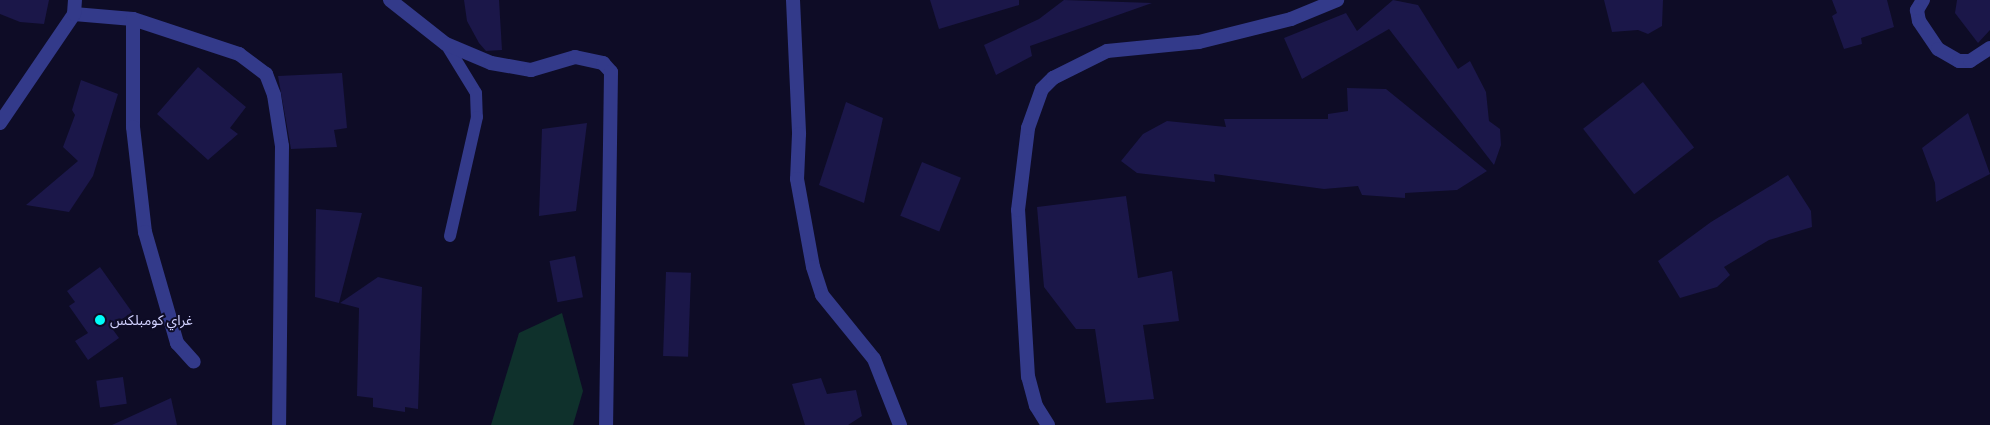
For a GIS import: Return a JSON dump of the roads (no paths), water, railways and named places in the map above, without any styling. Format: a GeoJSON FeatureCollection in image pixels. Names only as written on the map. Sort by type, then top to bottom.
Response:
{"type":"FeatureCollection","features":[{"type":"Feature","properties":{"kind":"street"},"geometry":{"type":"LineString","coordinates":[[390,0],[446,44],[491,63],[531,70],[575,57],[603,63],[611,72],[606,425]]}},
{"type":"Feature","properties":{"kind":"street"},"geometry":{"type":"LineString","coordinates":[[793,0],[800,134],[797,179],[813,267],[822,295],[874,359],[900,425]]}},
{"type":"Feature","properties":{"kind":"street"},"geometry":{"type":"LineString","coordinates":[[1048,425],[1036,406],[1028,377],[1018,219],[1028,128],[1042,89],[1052,78],[1107,51],[1199,42],[1291,19],[1337,0]]}},
{"type":"Feature","properties":{"kind":"street"},"geometry":{"type":"LineString","coordinates":[[1923,0],[1917,10],[1919,21],[1938,49],[1958,60],[1970,61],[1990,48]]}},
{"type":"Feature","properties":{"kind":"street"},"geometry":{"type":"LineString","coordinates":[[0,123],[74,7],[133,19],[238,54],[266,74],[274,95],[282,146],[284,214],[278,293],[279,425]]}},
{"type":"Feature","properties":{"kind":"street"},"geometry":{"type":"LineString","coordinates":[[133,19],[133,128],[145,232],[177,343],[194,362]]}},
{"type":"Feature","properties":{"kind":"lane"},"geometry":{"type":"LineString","coordinates":[[446,44],[476,93],[478,117],[450,236]]}},
{"type":"Feature","properties":{"kind":"place","name":"غراي كومبلكس"},"geometry":{"type":"Point","coordinates":[100,320]}}]}
